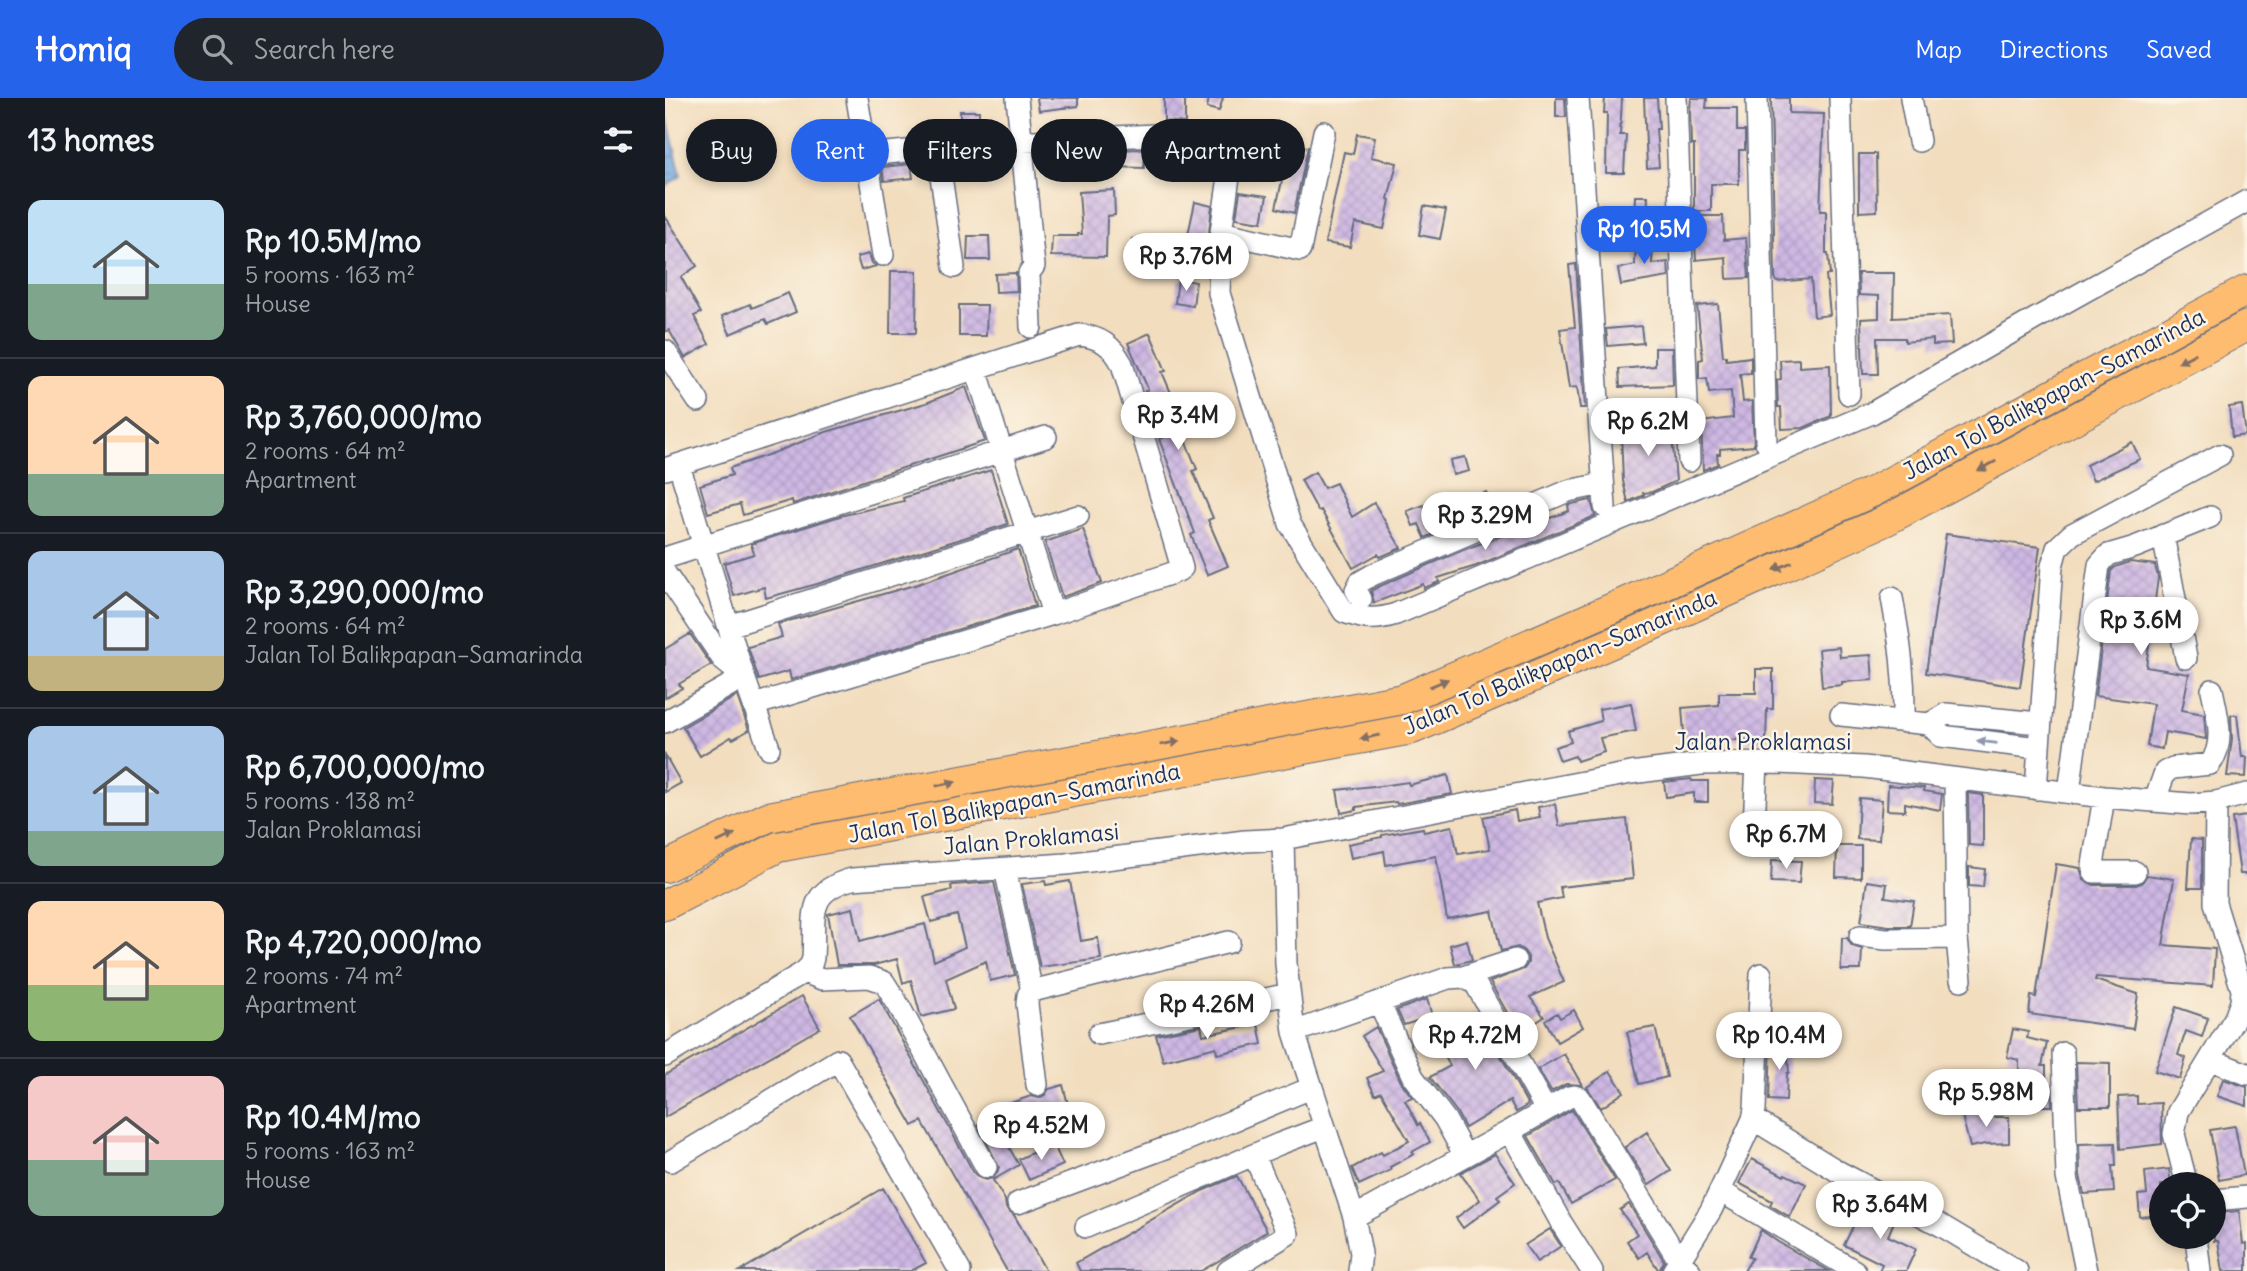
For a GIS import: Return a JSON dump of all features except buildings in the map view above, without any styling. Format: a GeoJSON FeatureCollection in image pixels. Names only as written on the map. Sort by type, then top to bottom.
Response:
{"type":"FeatureCollection","features":[{"type":"Feature","properties":{"kind":"highway","name":"Jalan Tol Balikpapan–Samarinda"},"geometry":{"type":"LineString","coordinates":[[665,867],[768,817],[1403,699],[1874,491],[2247,290]]}},
{"type":"Feature","properties":{"kind":"highway","name":"Jalan Tol Balikpapan–Samarinda"},"geometry":{"type":"LineString","coordinates":[[665,905],[778,848],[1412,729],[1887,520],[2247,326]]}},
{"type":"Feature","properties":{"kind":"street"},"geometry":{"type":"LineString","coordinates":[[857,98],[861,119]]}},
{"type":"Feature","properties":{"kind":"street"},"geometry":{"type":"LineString","coordinates":[[1017,98],[1034,265],[1029,273],[1031,327]]}},
{"type":"Feature","properties":{"kind":"street"},"geometry":{"type":"LineString","coordinates":[[1578,98],[1605,506]]}},
{"type":"Feature","properties":{"kind":"street"},"geometry":{"type":"LineString","coordinates":[[1677,98],[1689,461]]}},
{"type":"Feature","properties":{"kind":"street"},"geometry":{"type":"LineString","coordinates":[[1756,98],[1766,442]]}},
{"type":"Feature","properties":{"kind":"street"},"geometry":{"type":"LineString","coordinates":[[1840,98],[1849,394]]}},
{"type":"Feature","properties":{"kind":"street"},"geometry":{"type":"LineString","coordinates":[[1911,98],[1919,141]]}},
{"type":"Feature","properties":{"kind":"street"},"geometry":{"type":"LineString","coordinates":[[1221,232],[1300,250],[1324,132]]}},
{"type":"Feature","properties":{"kind":"street"},"geometry":{"type":"LineString","coordinates":[[1017,141],[1175,134],[1203,140],[1219,148],[1231,163],[1221,232],[1219,293],[1290,524],[1344,612],[1366,619],[1396,614],[1872,413],[2247,201]]}},
{"type":"Feature","properties":{"kind":"street"},"geometry":{"type":"LineString","coordinates":[[872,182],[883,255]]}},
{"type":"Feature","properties":{"kind":"street"},"geometry":{"type":"LineString","coordinates":[[942,182],[954,267]]}},
{"type":"Feature","properties":{"kind":"street"},"geometry":{"type":"LineString","coordinates":[[754,705],[1053,614],[1182,568],[1122,364],[1115,350],[1104,341],[1079,335],[672,467],[706,546],[744,677],[769,748]]}},
{"type":"Feature","properties":{"kind":"street"},"geometry":{"type":"LineString","coordinates":[[665,351],[698,401]]}},
{"type":"Feature","properties":{"kind":"street"},"geometry":{"type":"LineString","coordinates":[[976,369],[1053,614]]}},
{"type":"Feature","properties":{"kind":"street"},"geometry":{"type":"LineString","coordinates":[[665,558],[1046,437]]}},
{"type":"Feature","properties":{"kind":"street"},"geometry":{"type":"LineString","coordinates":[[2036,789],[2052,566],[2057,548],[2072,534],[2220,455]]}},
{"type":"Feature","properties":{"kind":"street"},"geometry":{"type":"LineString","coordinates":[[1361,599],[1356,590],[1360,582],[1374,574],[1568,491],[1604,484]]}},
{"type":"Feature","properties":{"kind":"street"},"geometry":{"type":"LineString","coordinates":[[729,626],[1078,516]]}},
{"type":"Feature","properties":{"kind":"street"},"geometry":{"type":"LineString","coordinates":[[2069,792],[2099,565],[2108,555],[2210,516]]}},
{"type":"Feature","properties":{"kind":"street"},"geometry":{"type":"LineString","coordinates":[[2163,535],[2186,659]]}},
{"type":"Feature","properties":{"kind":"street"},"geometry":{"type":"LineString","coordinates":[[665,573],[724,661],[744,677]]}},
{"type":"Feature","properties":{"kind":"street"},"geometry":{"type":"LineString","coordinates":[[1892,598],[1905,683],[1904,722]]}},
{"type":"Feature","properties":{"kind":"street"},"geometry":{"type":"LineString","coordinates":[[665,722],[744,677]]}},
{"type":"Feature","properties":{"kind":"street"},"geometry":{"type":"LineString","coordinates":[[2155,800],[2165,772],[2173,768],[2210,764],[2217,755],[2220,728],[2212,690]]}},
{"type":"Feature","properties":{"kind":"street"},"geometry":{"type":"LineString","coordinates":[[1841,715],[1929,724],[1946,713],[2039,723]]}},
{"type":"Feature","properties":{"kind":"street"},"geometry":{"type":"LineString","coordinates":[[1929,724],[1941,736],[2038,748]]}},
{"type":"Feature","properties":{"kind":"street"},"geometry":{"type":"LineString","coordinates":[[1753,846],[1757,763]]}},
{"type":"Feature","properties":{"kind":"street","name":"Jalan Proklamasi"},"geometry":{"type":"LineString","coordinates":[[804,972],[813,957],[814,910],[818,899],[827,888],[852,879],[1066,864],[1245,841],[1283,839],[1642,772],[1701,764],[1864,767],[2104,797],[2191,804],[2216,802],[2247,794]]}},
{"type":"Feature","properties":{"kind":"street"},"geometry":{"type":"LineString","coordinates":[[1955,780],[1957,939],[1961,980]]}},
{"type":"Feature","properties":{"kind":"street"},"geometry":{"type":"LineString","coordinates":[[2104,797],[2094,872],[2135,872]]}},
{"type":"Feature","properties":{"kind":"street"},"geometry":{"type":"LineString","coordinates":[[2183,1172],[2175,1124],[2187,1096],[2211,1060],[2241,1002],[2242,990],[2215,903],[2216,802]]}},
{"type":"Feature","properties":{"kind":"street"},"geometry":{"type":"LineString","coordinates":[[1283,839],[1289,994],[1294,1032],[1354,1217],[1361,1253],[1359,1271]]}},
{"type":"Feature","properties":{"kind":"street"},"geometry":{"type":"LineString","coordinates":[[1005,869],[1032,991]]}},
{"type":"Feature","properties":{"kind":"street"},"geometry":{"type":"LineString","coordinates":[[1860,936],[1886,939],[1957,939]]}},
{"type":"Feature","properties":{"kind":"street"},"geometry":{"type":"LineString","coordinates":[[1037,1085],[1027,1004],[1028,995],[1032,991],[1229,942]]}},
{"type":"Feature","properties":{"kind":"street"},"geometry":{"type":"LineString","coordinates":[[1294,1032],[1448,978],[1463,977],[1515,960]]}},
{"type":"Feature","properties":{"kind":"street"},"geometry":{"type":"LineString","coordinates":[[665,1056],[804,972],[822,979],[869,977],[884,982],[986,1167]]}},
{"type":"Feature","properties":{"kind":"street"},"geometry":{"type":"LineString","coordinates":[[1681,1268],[1753,1119],[1761,974]]}},
{"type":"Feature","properties":{"kind":"street"},"geometry":{"type":"LineString","coordinates":[[1463,977],[1475,983],[1546,1110]]}},
{"type":"Feature","properties":{"kind":"street"},"geometry":{"type":"LineString","coordinates":[[1099,1034],[1289,994]]}},
{"type":"Feature","properties":{"kind":"street"},"geometry":{"type":"LineString","coordinates":[[1379,1002],[1413,1077],[1445,1119],[1465,1156]]}},
{"type":"Feature","properties":{"kind":"street"},"geometry":{"type":"LineString","coordinates":[[2063,1054],[2067,1177],[2086,1271]]}},
{"type":"Feature","properties":{"kind":"street"},"geometry":{"type":"LineString","coordinates":[[671,1161],[838,1060],[960,1271]]}},
{"type":"Feature","properties":{"kind":"street"},"geometry":{"type":"LineString","coordinates":[[2211,1060],[2247,1074]]}},
{"type":"Feature","properties":{"kind":"street"},"geometry":{"type":"LineString","coordinates":[[1018,1203],[1179,1143],[1311,1088]]}},
{"type":"Feature","properties":{"kind":"street"},"geometry":{"type":"LineString","coordinates":[[1354,1217],[1574,1096],[1580,1098],[1681,1268]]}},
{"type":"Feature","properties":{"kind":"street"},"geometry":{"type":"LineString","coordinates":[[1753,1119],[1839,1172],[1942,1226],[2017,1271]]}},
{"type":"Feature","properties":{"kind":"street"},"geometry":{"type":"LineString","coordinates":[[1086,1227],[1324,1127]]}},
{"type":"Feature","properties":{"kind":"street"},"geometry":{"type":"LineString","coordinates":[[1505,1134],[1592,1271]]}},
{"type":"Feature","properties":{"kind":"street"},"geometry":{"type":"LineString","coordinates":[[1228,1271],[1288,1234],[1254,1155]]}},
{"type":"Feature","properties":{"kind":"street"},"geometry":{"type":"LineString","coordinates":[[1720,1191],[1856,1271]]}},
{"type":"Feature","properties":{"kind":"street"},"geometry":{"type":"LineString","coordinates":[[2226,1199],[2247,1197]]}},
{"type":"Feature","properties":{"kind":"street"},"geometry":{"type":"LineString","coordinates":[[2197,1249],[2200,1271]]}},
{"type":"Feature","properties":{"kind":"water"},"geometry":{"type":"Polygon","coordinates":[[[665,108],[681,176],[665,186],[665,108]]]}}]}
